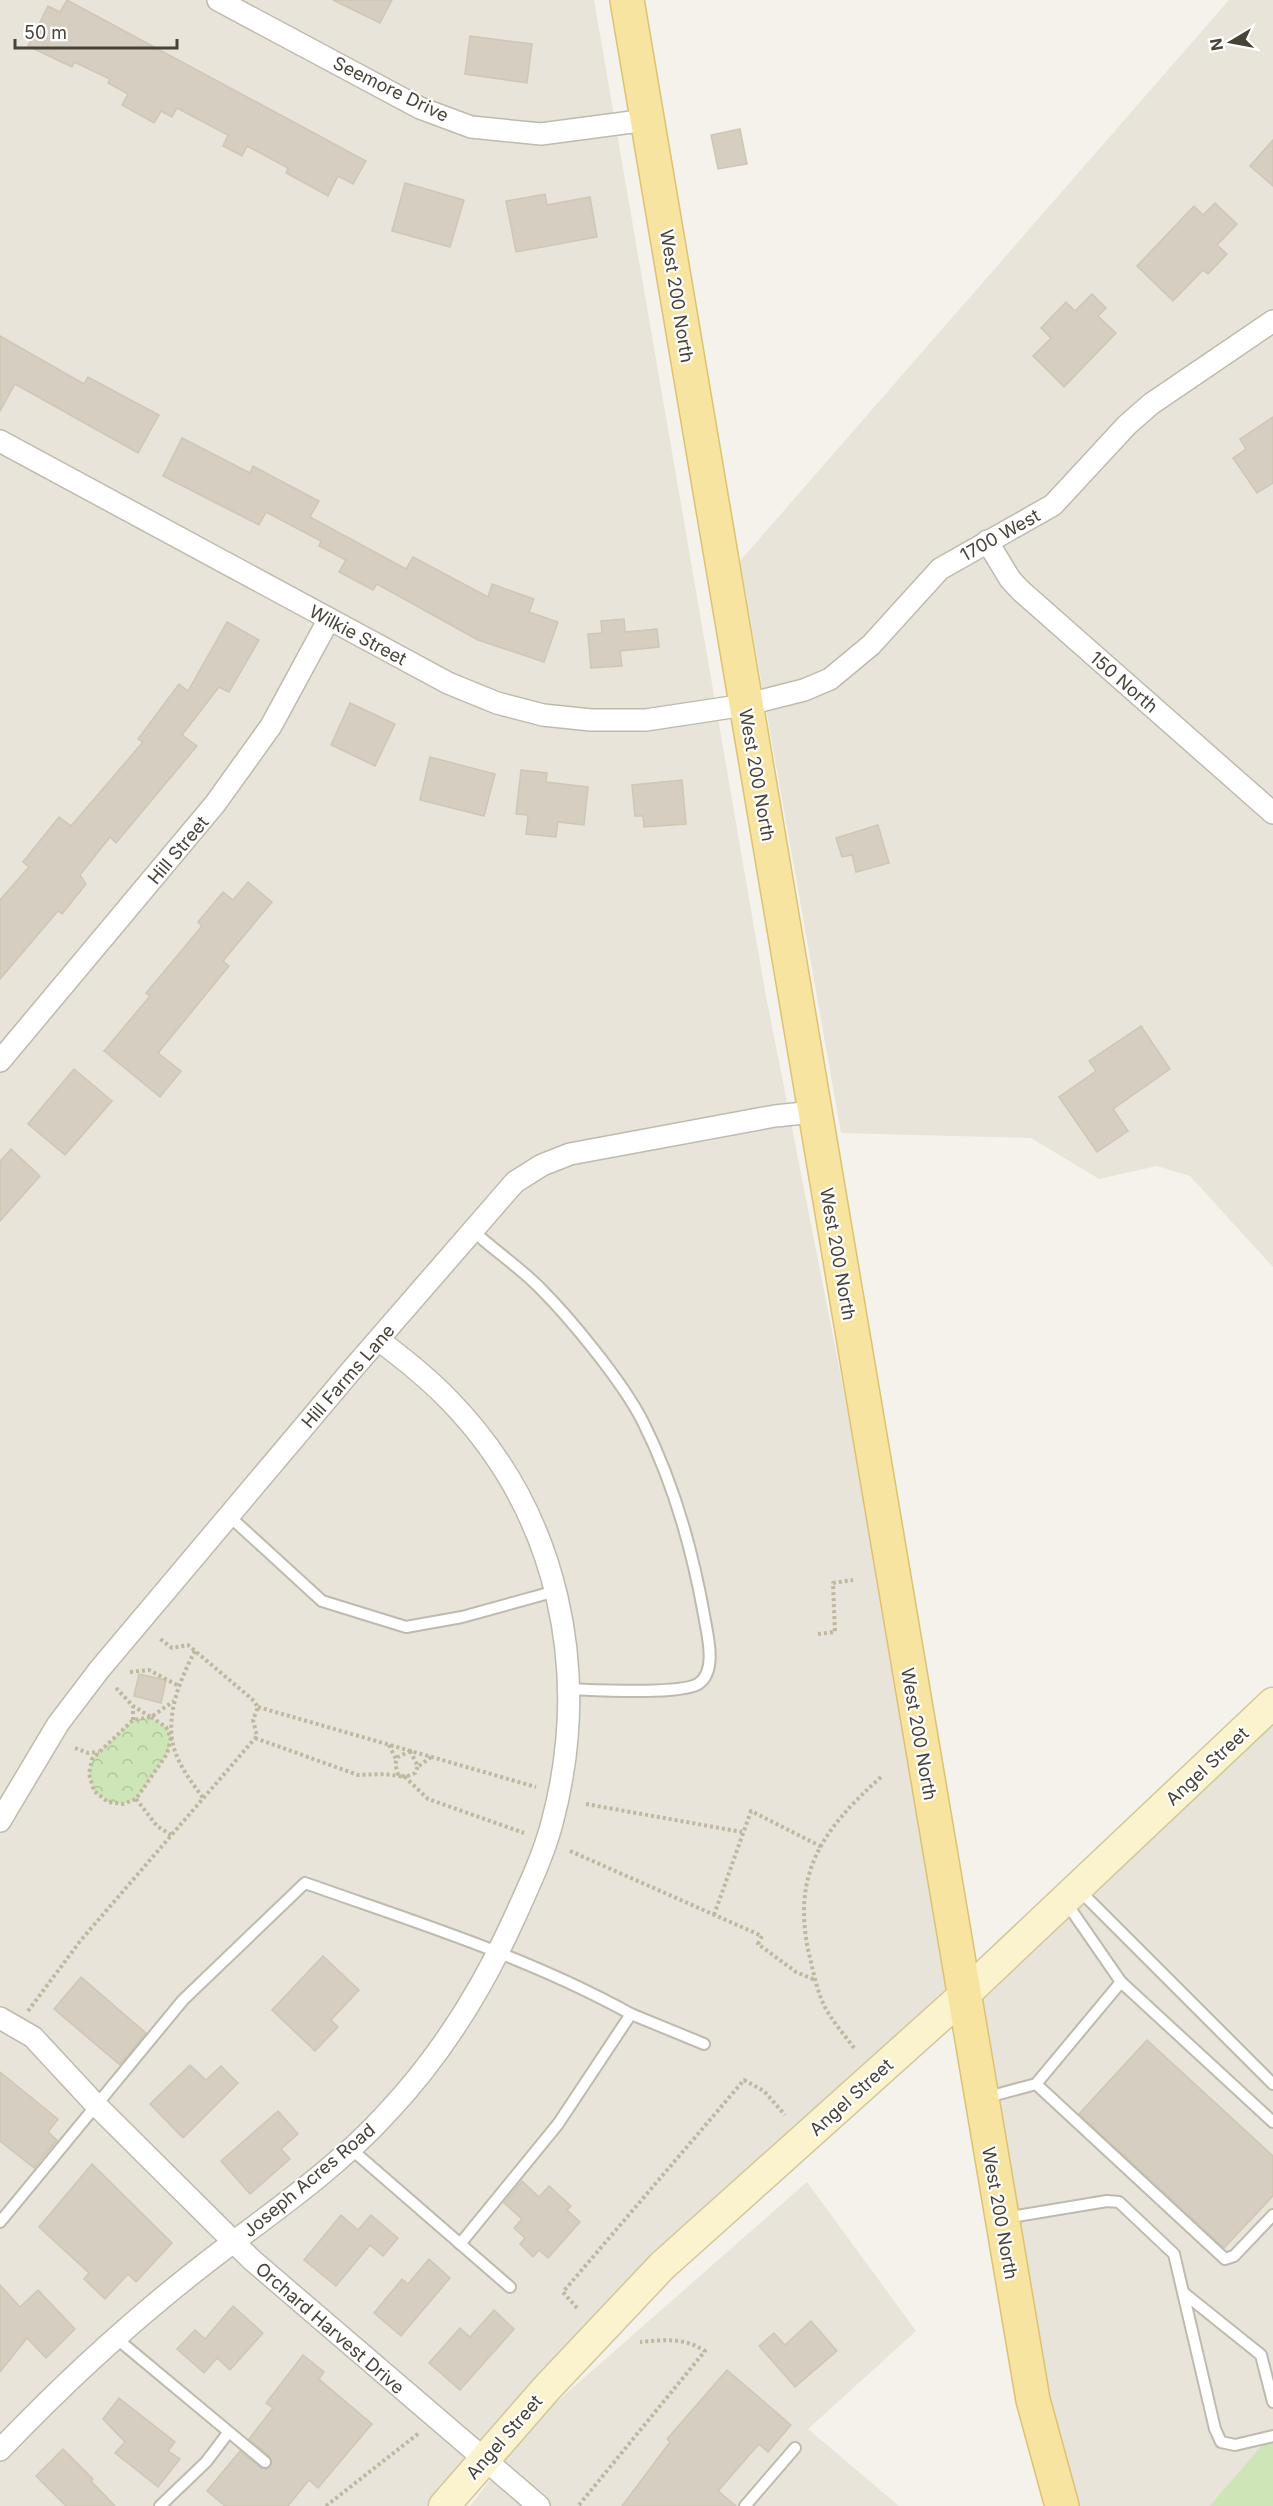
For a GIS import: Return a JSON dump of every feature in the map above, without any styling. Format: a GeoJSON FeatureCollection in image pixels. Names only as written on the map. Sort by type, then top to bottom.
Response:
{"type":"FeatureCollection","features":[{"type":"Feature","properties":{"kind":"main road","name":"West 200 North"},"geometry":{"type":"LineString","coordinates":[[627,0],[1001,2218],[1033,2400],[1062,2506]]}},
{"type":"Feature","properties":{"kind":"main road","name":"Angel Street"},"geometry":{"type":"LineString","coordinates":[[444,2506],[484,2459],[662,2266],[963,1996],[1273,1703]]}},
{"type":"Feature","properties":{"kind":"street","name":"Seemore Drive"},"geometry":{"type":"LineString","coordinates":[[218,0],[420,108],[471,127],[541,134],[647,120]]}},
{"type":"Feature","properties":{"kind":"street","name":"1700 West"},"geometry":{"type":"LineString","coordinates":[[745,705],[804,690],[830,679],[871,645],[940,569],[987,541],[1031,520],[1053,505],[1127,425],[1151,404],[1273,321]]}},
{"type":"Feature","properties":{"kind":"street","name":"Wilkie Street"},"geometry":{"type":"LineString","coordinates":[[0,441],[448,683],[497,703],[543,715],[591,720],[646,720],[745,705]]}},
{"type":"Feature","properties":{"kind":"street","name":"150 North"},"geometry":{"type":"LineString","coordinates":[[987,541],[1010,579],[1020,590],[1273,813]]}},
{"type":"Feature","properties":{"kind":"street","name":"Hill Street"},"geometry":{"type":"LineString","coordinates":[[0,1062],[215,804],[272,726],[329,619]]}},
{"type":"Feature","properties":{"kind":"street","name":"Hill Farms Lane"},"geometry":{"type":"LineString","coordinates":[[0,1821],[58,1724],[99,1670],[228,1515],[515,1182],[542,1165],[570,1154],[775,1116],[814,1112]]}},
{"type":"Feature","properties":{"kind":"street","name":"Joseph Acres Road"},"geometry":{"type":"LineString","coordinates":[[0,2450],[58,2390],[164,2296],[351,2149],[387,2114],[450,2033],[499,1952],[527,1891],[551,1825],[566,1759],[571,1689],[567,1640],[540,1537],[513,1486],[483,1440],[450,1401],[380,1341]]}},
{"type":"Feature","properties":{"kind":"street","name":"Orchard Harvest Drive"},"geometry":{"type":"LineString","coordinates":[[0,2018],[33,2037],[97,2106],[233,2243],[539,2506]]}},
{"type":"Feature","properties":{"kind":"lane"},"geometry":{"type":"LineString","coordinates":[[473,1231],[538,1286],[600,1359],[641,1419],[682,1520],[696,1572],[709,1648],[708,1668],[700,1683],[689,1687],[668,1689],[571,1689]]}},
{"type":"Feature","properties":{"kind":"lane"},"geometry":{"type":"LineString","coordinates":[[228,1515],[322,1601],[406,1628],[462,1617],[556,1591]]}},
{"type":"Feature","properties":{"kind":"lane"},"geometry":{"type":"LineString","coordinates":[[0,2222],[183,2000],[305,1883],[499,1952],[593,1993],[632,2014],[704,2044]]}},
{"type":"Feature","properties":{"kind":"lane"},"geometry":{"type":"LineString","coordinates":[[1071,1894],[1083,1924],[1121,1982],[1273,2122]]}},
{"type":"Feature","properties":{"kind":"lane"},"geometry":{"type":"LineString","coordinates":[[1071,1894],[1273,2084]]}},
{"type":"Feature","properties":{"kind":"lane"},"geometry":{"type":"LineString","coordinates":[[981,2099],[1036,2084],[1121,1982]]}},
{"type":"Feature","properties":{"kind":"lane"},"geometry":{"type":"LineString","coordinates":[[460,2244],[558,2124],[632,2014]]}},
{"type":"Feature","properties":{"kind":"lane"},"geometry":{"type":"LineString","coordinates":[[1036,2084],[1226,2259],[1234,2256],[1273,2215]]}},
{"type":"Feature","properties":{"kind":"lane"},"geometry":{"type":"LineString","coordinates":[[351,2149],[510,2287]]}},
{"type":"Feature","properties":{"kind":"lane"},"geometry":{"type":"LineString","coordinates":[[1001,2218],[1107,2201],[1119,2202],[1174,2254],[1215,2429],[1221,2442],[1235,2445],[1273,2436]]}},
{"type":"Feature","properties":{"kind":"lane"},"geometry":{"type":"LineString","coordinates":[[1185,2294],[1261,2355],[1273,2402]]}},
{"type":"Feature","properties":{"kind":"lane"},"geometry":{"type":"LineString","coordinates":[[116,2338],[265,2462]]}},
{"type":"Feature","properties":{"kind":"lane"},"geometry":{"type":"LineString","coordinates":[[160,2506],[206,2462],[228,2433]]}},
{"type":"Feature","properties":{"kind":"lane"},"geometry":{"type":"LineString","coordinates":[[745,2506],[795,2448]]}},
{"type":"Feature","properties":{"kind":"path"},"geometry":{"type":"LineString","coordinates":[[818,1634],[835,1632],[832,1583],[853,1580]]}},
{"type":"Feature","properties":{"kind":"path"},"geometry":{"type":"LineString","coordinates":[[159,1638],[172,1648],[188,1646],[258,1707],[536,1786]]}},
{"type":"Feature","properties":{"kind":"path"},"geometry":{"type":"LineString","coordinates":[[175,1700],[165,1710],[151,1717],[133,1720],[92,1760],[89,1774],[94,1791],[108,1802],[123,1804],[136,1799],[167,1754],[175,1700],[195,1651]]}},
{"type":"Feature","properties":{"kind":"path"},"geometry":{"type":"LineString","coordinates":[[130,1672],[149,1670],[179,1686]]}},
{"type":"Feature","properties":{"kind":"path"},"geometry":{"type":"LineString","coordinates":[[116,1688],[133,1706],[166,1727],[184,1771],[203,1798]]}},
{"type":"Feature","properties":{"kind":"path"},"geometry":{"type":"LineString","coordinates":[[133,1706],[133,1720]]}},
{"type":"Feature","properties":{"kind":"path"},"geometry":{"type":"LineString","coordinates":[[27,2012],[81,1940],[257,1736],[253,1720],[258,1707]]}},
{"type":"Feature","properties":{"kind":"path"},"geometry":{"type":"LineString","coordinates":[[255,1738],[358,1774],[412,1776]]}},
{"type":"Feature","properties":{"kind":"path"},"geometry":{"type":"LineString","coordinates":[[389,1744],[396,1760],[395,1767],[398,1774],[417,1786],[428,1799],[524,1833]]}},
{"type":"Feature","properties":{"kind":"path"},"geometry":{"type":"LineString","coordinates":[[75,1748],[88,1753],[99,1752]]}},
{"type":"Feature","properties":{"kind":"path"},"geometry":{"type":"LineString","coordinates":[[396,1760],[410,1751]]}},
{"type":"Feature","properties":{"kind":"path"},"geometry":{"type":"LineString","coordinates":[[410,1751],[418,1766]]}},
{"type":"Feature","properties":{"kind":"path"},"geometry":{"type":"LineString","coordinates":[[412,1776],[418,1766],[431,1757]]}},
{"type":"Feature","properties":{"kind":"path"},"geometry":{"type":"LineString","coordinates":[[385,1774],[395,1767]]}},
{"type":"Feature","properties":{"kind":"path"},"geometry":{"type":"LineString","coordinates":[[412,1776],[417,1786]]}},
{"type":"Feature","properties":{"kind":"path"},"geometry":{"type":"LineString","coordinates":[[855,2048],[823,2004],[805,1936],[802,1904],[813,1861],[851,1804],[881,1777]]}},
{"type":"Feature","properties":{"kind":"path"},"geometry":{"type":"LineString","coordinates":[[136,1799],[157,1826],[171,1835]]}},
{"type":"Feature","properties":{"kind":"path"},"geometry":{"type":"LineString","coordinates":[[586,1804],[742,1832]]}},
{"type":"Feature","properties":{"kind":"path"},"geometry":{"type":"LineString","coordinates":[[714,1915],[751,1811],[822,1847]]}},
{"type":"Feature","properties":{"kind":"path"},"geometry":{"type":"LineString","coordinates":[[570,1851],[762,1936],[758,1944],[796,1972],[815,1980]]}},
{"type":"Feature","properties":{"kind":"path"},"geometry":{"type":"LineString","coordinates":[[577,2308],[563,2292],[744,2080],[764,2091],[786,2115]]}},
{"type":"Feature","properties":{"kind":"path"},"geometry":{"type":"LineString","coordinates":[[579,2505],[705,2351],[692,2342],[669,2339],[640,2342]]}},
{"type":"Feature","properties":{"kind":"path"},"geometry":{"type":"LineString","coordinates":[[326,2506],[419,2433]]}},
{"type":"Feature","properties":{"kind":"shaded area"},"geometry":{"type":"Polygon","coordinates":[[[0,0],[594,0],[765,991],[963,1996],[1273,1703],[1273,2506],[1062,2506],[963,1997],[588,2345],[451,2506],[0,2506],[0,0]]]}},
{"type":"Feature","properties":{"kind":"shaded area"},"geometry":{"type":"Polygon","coordinates":[[[1229,0],[1273,0],[1273,1267],[1190,1176],[1157,1166],[1099,1179],[1031,1138],[841,1133],[740,561],[1229,0]]]}},
{"type":"Feature","properties":{"kind":"shaded area"},"geometry":{"type":"Polygon","coordinates":[[[807,2182],[916,2331],[808,2429],[899,2506],[470,2506],[536,2420],[807,2182]]]}},
{"type":"Feature","properties":{"kind":"green space"},"geometry":{"type":"Polygon","coordinates":[[[151,1717],[166,1727],[171,1738],[167,1754],[136,1799],[123,1804],[108,1802],[94,1791],[89,1774],[92,1759],[133,1720],[151,1717]]]}},
{"type":"Feature","properties":{"kind":"green space"},"geometry":{"type":"Polygon","coordinates":[[[1273,2432],[1273,2506],[1210,2506],[1273,2432]]]}},
{"type":"Feature","properties":{"kind":"building"},"geometry":{"type":"Polygon","coordinates":[[[67,0],[366,161],[353,184],[338,176],[328,196],[286,173],[288,168],[247,146],[242,156],[223,146],[228,135],[177,108],[172,117],[161,111],[154,123],[122,105],[128,94],[108,83],[110,79],[74,62],[72,67],[28,46],[48,6],[60,12],[67,0]]]}},
{"type":"Feature","properties":{"kind":"building"},"geometry":{"type":"Polygon","coordinates":[[[333,0],[392,0],[380,23],[333,0]]]}},
{"type":"Feature","properties":{"kind":"building"},"geometry":{"type":"Polygon","coordinates":[[[470,36],[532,44],[527,83],[465,74],[470,36]]]}},
{"type":"Feature","properties":{"kind":"building"},"geometry":{"type":"Polygon","coordinates":[[[740,129],[747,164],[718,169],[711,135],[740,129]]]}},
{"type":"Feature","properties":{"kind":"building"},"geometry":{"type":"Polygon","coordinates":[[[1273,140],[1273,186],[1250,166],[1273,140]]]}},
{"type":"Feature","properties":{"kind":"building"},"geometry":{"type":"Polygon","coordinates":[[[405,183],[464,200],[450,247],[392,231],[405,183]]]}},
{"type":"Feature","properties":{"kind":"building"},"geometry":{"type":"Polygon","coordinates":[[[545,194],[547,205],[590,197],[597,237],[516,252],[506,201],[545,194]]]}},
{"type":"Feature","properties":{"kind":"building"},"geometry":{"type":"Polygon","coordinates":[[[1215,203],[1237,224],[1217,245],[1227,254],[1208,274],[1203,270],[1173,301],[1137,266],[1194,206],[1203,215],[1215,203]]]}},
{"type":"Feature","properties":{"kind":"building"},"geometry":{"type":"Polygon","coordinates":[[[1092,294],[1106,308],[1098,316],[1116,333],[1064,387],[1033,356],[1051,338],[1041,328],[1066,302],[1075,311],[1092,294]]]}},
{"type":"Feature","properties":{"kind":"building"},"geometry":{"type":"Polygon","coordinates":[[[0,336],[84,384],[88,377],[159,415],[138,453],[15,384],[0,411],[0,336]]]}},
{"type":"Feature","properties":{"kind":"building"},"geometry":{"type":"Polygon","coordinates":[[[1273,417],[1273,483],[1257,493],[1233,458],[1246,449],[1240,439],[1273,417]]]}},
{"type":"Feature","properties":{"kind":"building"},"geometry":{"type":"Polygon","coordinates":[[[182,438],[250,473],[253,466],[319,501],[310,517],[406,569],[413,557],[488,597],[492,584],[534,599],[529,612],[558,622],[544,662],[478,640],[377,584],[373,590],[339,572],[346,560],[319,546],[321,541],[266,512],[259,525],[163,476],[182,438]]]}},
{"type":"Feature","properties":{"kind":"building"},"geometry":{"type":"Polygon","coordinates":[[[624,619],[625,632],[657,629],[659,647],[620,651],[622,666],[591,668],[588,634],[602,633],[601,621],[624,619]]]}},
{"type":"Feature","properties":{"kind":"building"},"geometry":{"type":"Polygon","coordinates":[[[227,622],[259,640],[229,692],[219,687],[182,735],[197,746],[116,843],[110,837],[80,875],[86,884],[62,914],[58,911],[0,979],[0,900],[29,867],[23,862],[59,817],[71,826],[143,742],[138,739],[179,684],[188,691],[227,622]]]}},
{"type":"Feature","properties":{"kind":"building"},"geometry":{"type":"Polygon","coordinates":[[[350,703],[395,724],[375,766],[331,745],[350,703]]]}},
{"type":"Feature","properties":{"kind":"building"},"geometry":{"type":"Polygon","coordinates":[[[430,757],[495,774],[484,816],[420,800],[430,757]]]}},
{"type":"Feature","properties":{"kind":"building"},"geometry":{"type":"Polygon","coordinates":[[[521,770],[547,773],[546,782],[588,787],[584,825],[558,822],[556,837],[526,834],[528,815],[516,814],[521,770]]]}},
{"type":"Feature","properties":{"kind":"building"},"geometry":{"type":"Polygon","coordinates":[[[682,780],[686,824],[644,827],[643,816],[635,816],[632,785],[682,780]]]}},
{"type":"Feature","properties":{"kind":"building"},"geometry":{"type":"Polygon","coordinates":[[[878,825],[889,863],[856,872],[852,855],[842,857],[836,838],[878,825]]]}},
{"type":"Feature","properties":{"kind":"building"},"geometry":{"type":"Polygon","coordinates":[[[248,882],[272,902],[223,961],[229,966],[158,1053],[181,1071],[160,1097],[104,1051],[150,996],[146,993],[202,926],[198,922],[223,892],[233,900],[248,882]]]}},
{"type":"Feature","properties":{"kind":"building"},"geometry":{"type":"Polygon","coordinates":[[[1141,1026],[1170,1069],[1113,1109],[1128,1131],[1097,1152],[1059,1097],[1096,1071],[1089,1061],[1141,1026]]]}},
{"type":"Feature","properties":{"kind":"building"},"geometry":{"type":"Polygon","coordinates":[[[74,1069],[112,1101],[65,1155],[28,1124],[74,1069]]]}},
{"type":"Feature","properties":{"kind":"building"},"geometry":{"type":"Polygon","coordinates":[[[11,1149],[40,1176],[0,1221],[0,1161],[11,1149]]]}},
{"type":"Feature","properties":{"kind":"building"},"geometry":{"type":"Polygon","coordinates":[[[139,1674],[166,1680],[161,1703],[134,1696],[139,1674]]]}},
{"type":"Feature","properties":{"kind":"building"},"geometry":{"type":"Polygon","coordinates":[[[323,1956],[359,1990],[331,2020],[338,2027],[315,2051],[272,2010],[323,1956]]]}},
{"type":"Feature","properties":{"kind":"building"},"geometry":{"type":"Polygon","coordinates":[[[81,1977],[146,2033],[120,2065],[54,2009],[81,1977]]]}},
{"type":"Feature","properties":{"kind":"building"},"geometry":{"type":"Polygon","coordinates":[[[1147,2040],[1273,2156],[1273,2196],[1224,2248],[1079,2114],[1147,2040]]]}},
{"type":"Feature","properties":{"kind":"building"},"geometry":{"type":"Polygon","coordinates":[[[190,2065],[206,2080],[221,2066],[238,2083],[183,2138],[150,2104],[190,2065]]]}},
{"type":"Feature","properties":{"kind":"building"},"geometry":{"type":"Polygon","coordinates":[[[0,2072],[58,2119],[48,2132],[57,2140],[34,2168],[0,2141],[0,2072]]]}},
{"type":"Feature","properties":{"kind":"building"},"geometry":{"type":"Polygon","coordinates":[[[278,2111],[298,2134],[281,2149],[290,2159],[250,2194],[221,2161],[278,2111]]]}},
{"type":"Feature","properties":{"kind":"building"},"geometry":{"type":"Polygon","coordinates":[[[92,2164],[172,2243],[136,2282],[128,2274],[105,2299],[84,2279],[89,2273],[39,2227],[92,2164]]]}},
{"type":"Feature","properties":{"kind":"building"},"geometry":{"type":"Polygon","coordinates":[[[522,2181],[539,2197],[549,2186],[571,2206],[567,2210],[580,2222],[548,2258],[539,2250],[533,2257],[520,2244],[525,2238],[514,2228],[522,2219],[504,2203],[522,2181]]]}},
{"type":"Feature","properties":{"kind":"building"},"geometry":{"type":"Polygon","coordinates":[[[341,2215],[358,2230],[371,2215],[398,2238],[383,2256],[370,2245],[336,2286],[304,2260],[341,2215]]]}},
{"type":"Feature","properties":{"kind":"building"},"geometry":{"type":"Polygon","coordinates":[[[429,2259],[450,2278],[401,2336],[374,2313],[402,2279],[408,2284],[429,2259]]]}},
{"type":"Feature","properties":{"kind":"building"},"geometry":{"type":"Polygon","coordinates":[[[0,2285],[20,2307],[38,2290],[75,2329],[46,2358],[27,2338],[0,2372],[0,2285]]]}},
{"type":"Feature","properties":{"kind":"building"},"geometry":{"type":"Polygon","coordinates":[[[233,2306],[263,2333],[230,2370],[217,2358],[204,2373],[177,2349],[195,2330],[205,2339],[233,2306]]]}},
{"type":"Feature","properties":{"kind":"building"},"geometry":{"type":"Polygon","coordinates":[[[494,2310],[514,2329],[460,2390],[429,2363],[460,2328],[470,2337],[494,2310]]]}},
{"type":"Feature","properties":{"kind":"building"},"geometry":{"type":"Polygon","coordinates":[[[811,2321],[837,2351],[795,2387],[759,2346],[774,2333],[785,2345],[811,2321]]]}},
{"type":"Feature","properties":{"kind":"building"},"geometry":{"type":"Polygon","coordinates":[[[303,2355],[324,2372],[319,2379],[372,2424],[318,2488],[309,2480],[288,2506],[225,2506],[207,2491],[240,2451],[261,2468],[267,2469],[271,2466],[270,2457],[249,2439],[273,2408],[266,2403],[303,2355]]]}},
{"type":"Feature","properties":{"kind":"building"},"geometry":{"type":"Polygon","coordinates":[[[727,2370],[791,2425],[768,2452],[759,2444],[718,2491],[736,2506],[622,2506],[670,2442],[667,2439],[727,2370]]]}},
{"type":"Feature","properties":{"kind":"building"},"geometry":{"type":"Polygon","coordinates":[[[119,2398],[175,2442],[168,2451],[180,2459],[158,2487],[115,2453],[125,2442],[103,2419],[119,2398]]]}},
{"type":"Feature","properties":{"kind":"building"},"geometry":{"type":"Polygon","coordinates":[[[63,2449],[93,2479],[91,2481],[115,2506],[66,2506],[36,2476],[63,2449]]]}}]}
